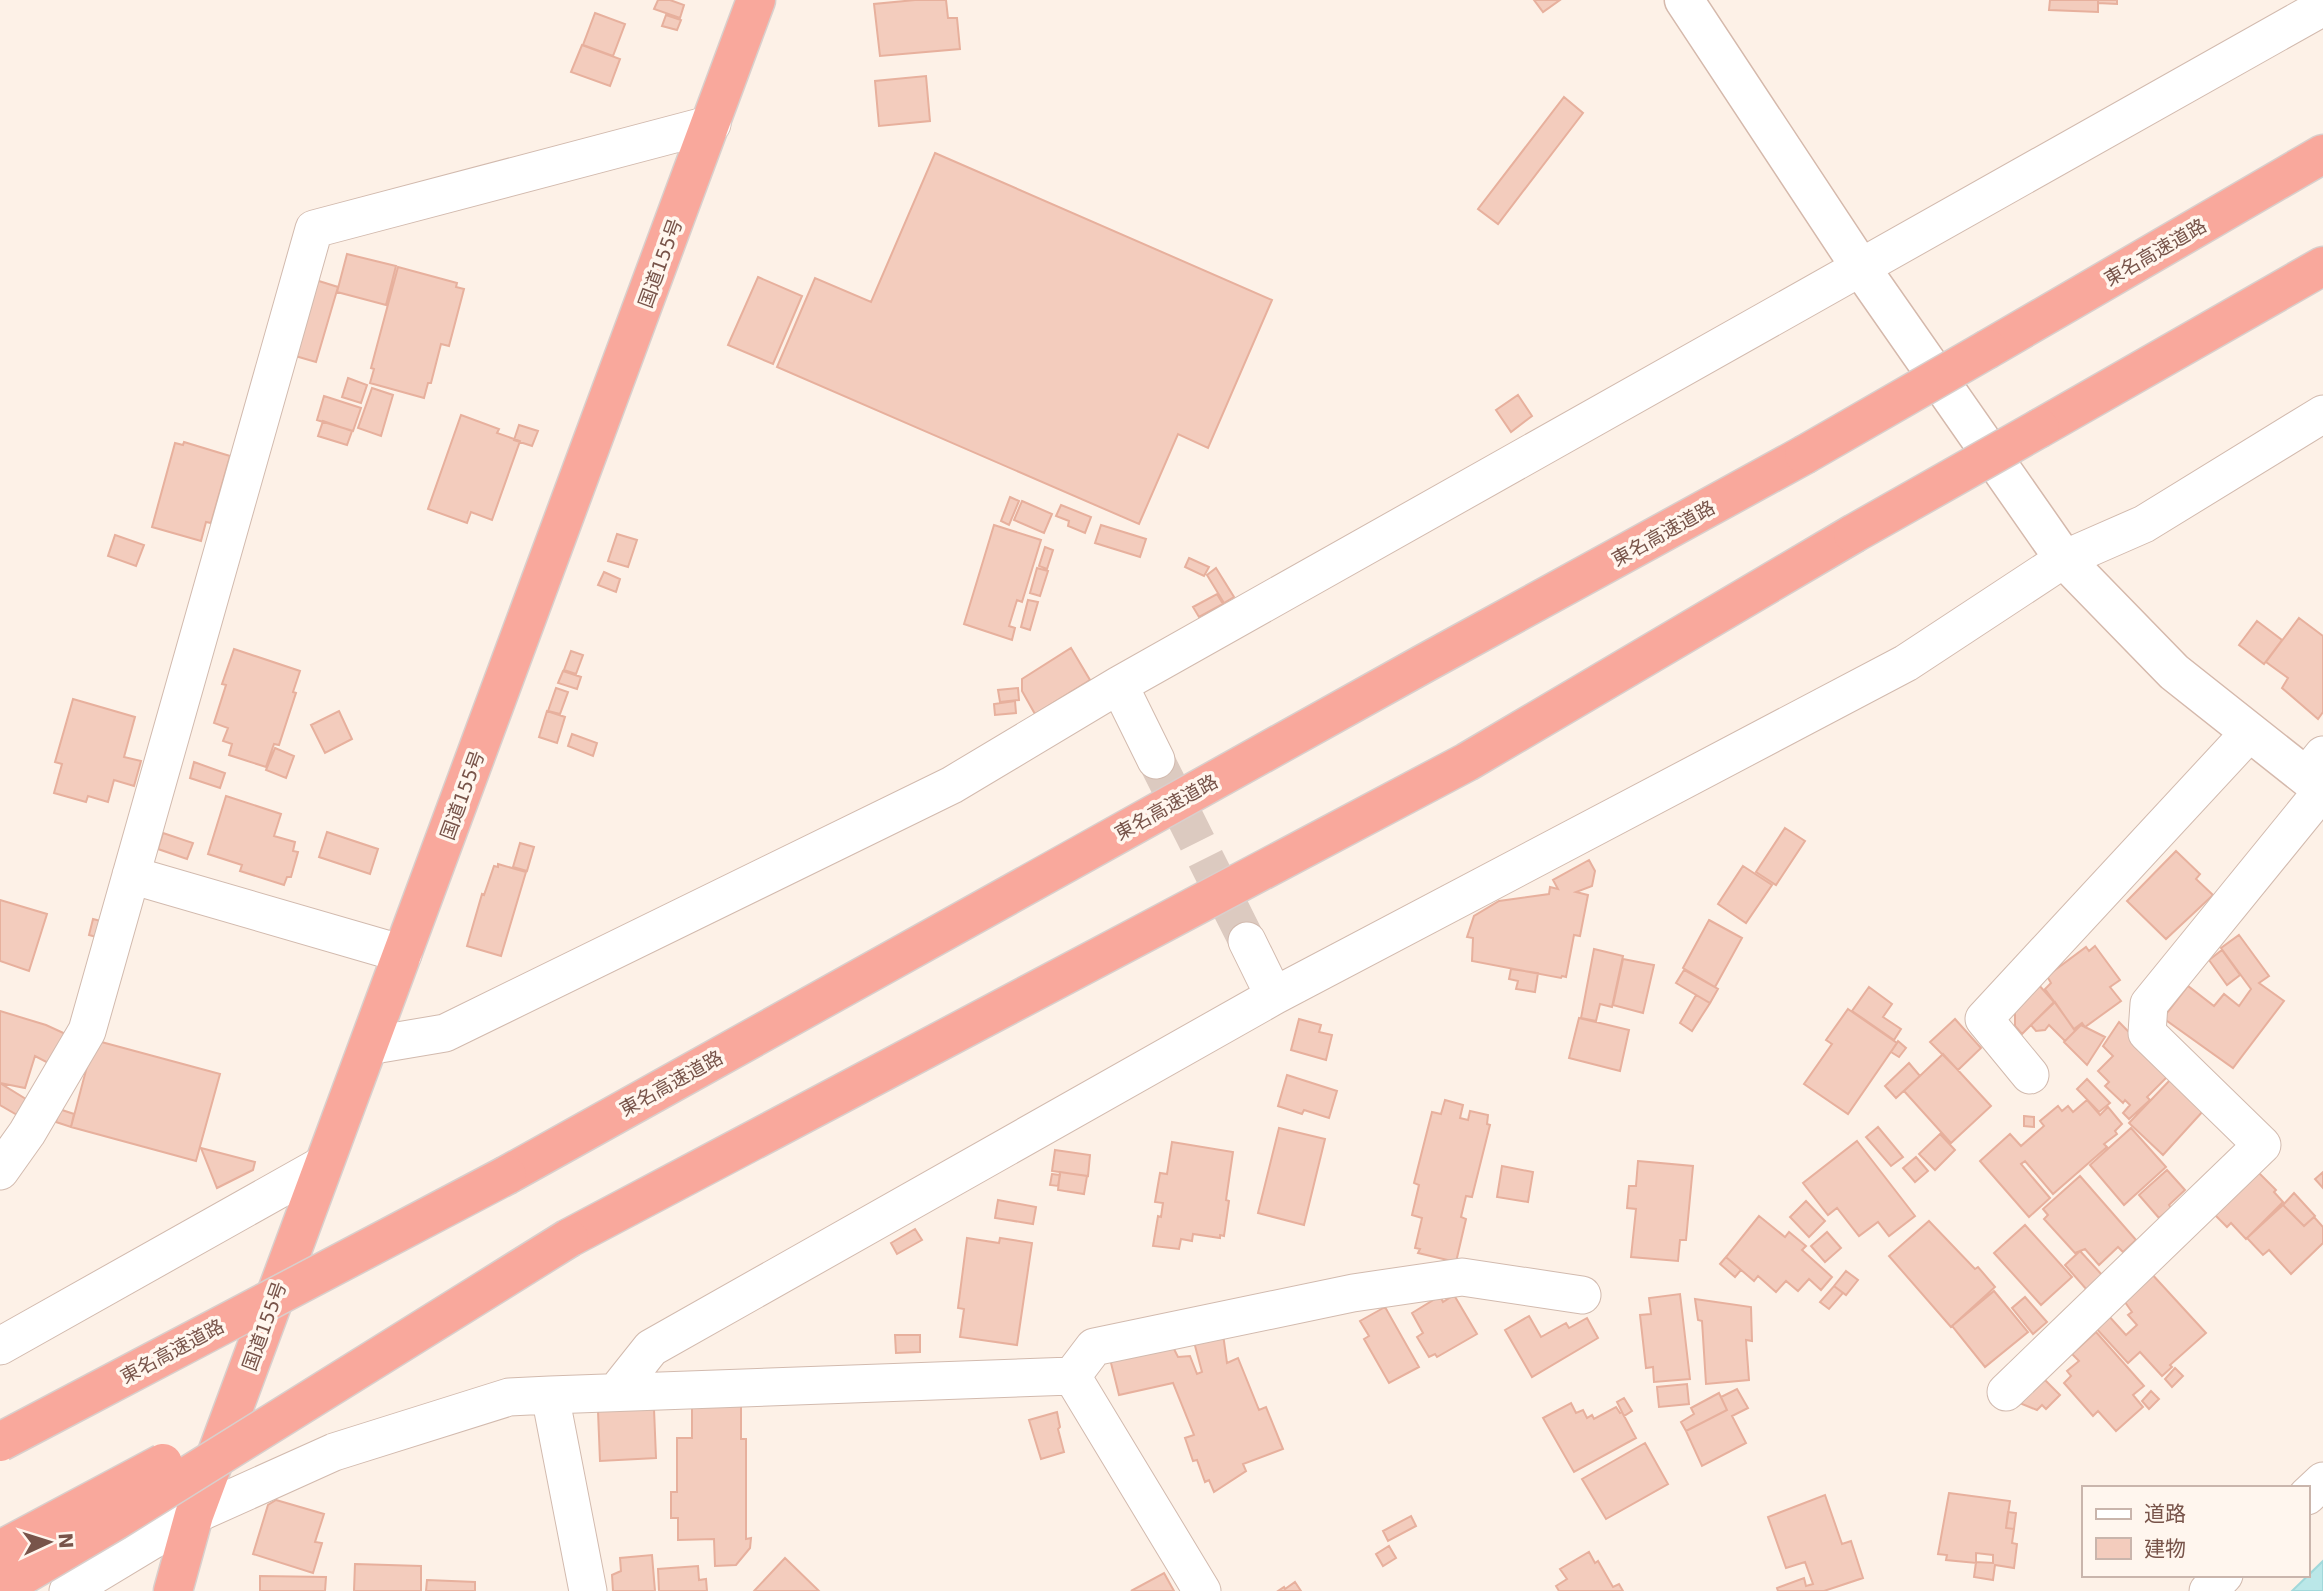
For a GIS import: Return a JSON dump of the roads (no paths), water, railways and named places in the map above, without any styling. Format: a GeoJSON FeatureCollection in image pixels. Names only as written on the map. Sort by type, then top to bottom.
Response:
{"type":"FeatureCollection","features":[{"type":"Feature","properties":{"kind":"highway","name":"国道155号"},"geometry":{"type":"LineString","coordinates":[[173,1591],[194,1515],[756,0]]}},
{"type":"Feature","properties":{"kind":"highway","name":"東名高速道路"},"geometry":{"type":"LineString","coordinates":[[0,1442],[507,1175],[1804,455],[2323,154]]}},
{"type":"Feature","properties":{"kind":"highway"},"geometry":{"type":"LineString","coordinates":[[0,1550],[569,1238],[1467,762],[1853,534],[2323,266]]}},
{"type":"Feature","properties":{"kind":"highway"},"geometry":{"type":"LineString","coordinates":[[0,1589],[115,1521],[569,1238]]}},
{"type":"Feature","properties":{"kind":"street"},"geometry":{"type":"LineString","coordinates":[[1684,0],[1861,268],[2064,559],[2174,672],[2250,732],[2317,774],[2149,1004],[2147,1032],[2262,1145],[2006,1392]]}},
{"type":"Feature","properties":{"kind":"street"},"geometry":{"type":"LineString","coordinates":[[368,1046],[445,1033],[952,785],[1119,685],[2323,7]]}},
{"type":"Feature","properties":{"kind":"street"},"geometry":{"type":"LineString","coordinates":[[0,1171],[27,1133],[88,1031],[314,229],[712,124]]}},
{"type":"Feature","properties":{"kind":"street"},"geometry":{"type":"LineString","coordinates":[[615,1392],[652,1348],[1274,996],[1906,663],[2064,559],[2144,524],[2323,414]]}},
{"type":"Feature","properties":{"kind":"street"},"geometry":{"type":"LineString","coordinates":[[1119,685],[1156,761]]}},
{"type":"Feature","properties":{"kind":"street"},"geometry":{"type":"LineString","coordinates":[[2030,1075],[1984,1019],[2250,732]]}},
{"type":"Feature","properties":{"kind":"street"},"geometry":{"type":"LineString","coordinates":[[131,875],[403,954]]}},
{"type":"Feature","properties":{"kind":"street"},"geometry":{"type":"LineString","coordinates":[[1247,941],[1274,996]]}},
{"type":"Feature","properties":{"kind":"street"},"geometry":{"type":"LineString","coordinates":[[0,1346],[324,1164]]}},
{"type":"Feature","properties":{"kind":"street"},"geometry":{"type":"LineString","coordinates":[[1072,1376],[1094,1347],[1353,1293],[1462,1277],[1583,1295]]}},
{"type":"Feature","properties":{"kind":"street"},"geometry":{"type":"LineString","coordinates":[[68,1591],[194,1515],[334,1452],[509,1397],[1072,1376]]}},
{"type":"Feature","properties":{"kind":"street"},"geometry":{"type":"LineString","coordinates":[[1072,1376],[1202,1591]]}},
{"type":"Feature","properties":{"kind":"street"},"geometry":{"type":"LineString","coordinates":[[550,1395],[588,1591]]}},
{"type":"Feature","properties":{"kind":"street"},"geometry":{"type":"LineString","coordinates":[[2309,1494],[2323,1480]]}},
{"type":"Feature","properties":{"kind":"street"},"geometry":{"type":"LineString","coordinates":[[2208,1591],[2222,1577]]}},
{"type":"Feature","properties":{"kind":"water"},"geometry":{"type":"Polygon","coordinates":[[[2323,1561],[2323,1591],[2292,1591],[2309,1577],[2323,1561]]]}},
{"type":"Feature","properties":{"kind":"tunnel"},"geometry":{"type":"LineString","coordinates":[[1156,760],[1247,941]]}}]}
